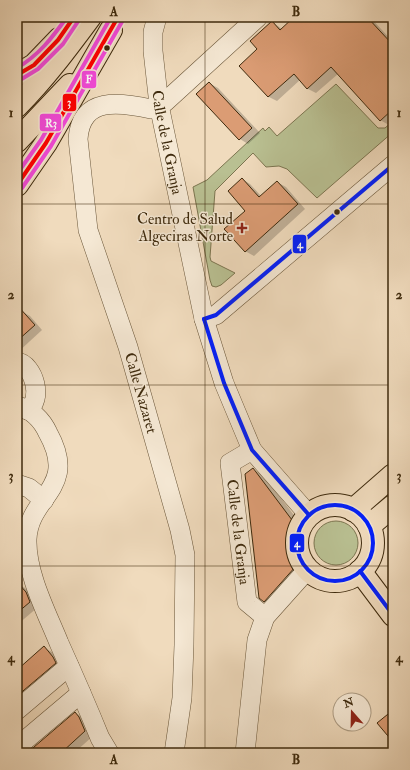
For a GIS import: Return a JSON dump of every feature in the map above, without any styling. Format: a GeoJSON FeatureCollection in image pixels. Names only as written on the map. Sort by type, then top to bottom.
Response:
{"type":"FeatureCollection","features":[{"type":"Feature","properties":{"kind":"main road"},"geometry":{"type":"LineString","coordinates":[[17,75],[34,65],[44,55],[58,40],[74,17]]}},
{"type":"Feature","properties":{"kind":"main road"},"geometry":{"type":"LineString","coordinates":[[17,106],[64,53],[90,17]]}},
{"type":"Feature","properties":{"kind":"main road"},"geometry":{"type":"LineString","coordinates":[[17,141],[70,84],[114,24]]}},
{"type":"Feature","properties":{"kind":"main road"},"geometry":{"type":"LineString","coordinates":[[17,185],[46,143],[114,24]]}},
{"type":"Feature","properties":{"kind":"main road"},"geometry":{"type":"LineString","coordinates":[[353,510],[393,475]]}},
{"type":"Feature","properties":{"kind":"main road"},"geometry":{"type":"LineString","coordinates":[[330,505],[342,506],[353,510],[362,517],[369,526],[372,538],[372,550],[368,562],[351,578],[334,581],[317,577],[307,570],[300,560],[297,548],[297,536],[301,525],[309,515],[318,508],[330,505]]}},
{"type":"Feature","properties":{"kind":"main road"},"geometry":{"type":"LineString","coordinates":[[369,526],[393,506]]}},
{"type":"Feature","properties":{"kind":"main road"},"geometry":{"type":"LineString","coordinates":[[360,571],[393,615]]}},
{"type":"Feature","properties":{"kind":"street","name":"Calle de la Granja"},"geometry":{"type":"LineString","coordinates":[[157,17],[153,32],[153,52],[159,105],[204,319],[224,382],[252,450],[309,515]]}},
{"type":"Feature","properties":{"kind":"street"},"geometry":{"type":"LineString","coordinates":[[159,105],[165,102],[258,17]]}},
{"type":"Feature","properties":{"kind":"street","name":"Calle Nazaret"},"geometry":{"type":"LineString","coordinates":[[159,105],[151,109],[134,105],[120,104],[105,104],[97,107],[82,121],[78,139],[88,230],[128,347],[180,530],[185,555],[182,698],[174,753]]}},
{"type":"Feature","properties":{"kind":"street"},"geometry":{"type":"LineString","coordinates":[[204,319],[216,315],[393,165]]}},
{"type":"Feature","properties":{"kind":"street"},"geometry":{"type":"LineString","coordinates":[[17,362],[25,365],[28,369],[36,388],[37,396],[33,406],[22,408]]}},
{"type":"Feature","properties":{"kind":"street"},"geometry":{"type":"LineString","coordinates":[[22,408],[38,419],[45,427],[58,456],[58,469],[55,482],[32,518],[27,538],[28,558],[42,602],[100,738],[108,753]]}},
{"type":"Feature","properties":{"kind":"street","name":"Calle de la Granja"},"geometry":{"type":"LineString","coordinates":[[252,450],[230,463],[247,602],[265,617]]}},
{"type":"Feature","properties":{"kind":"street"},"geometry":{"type":"LineString","coordinates":[[17,484],[29,488],[44,500]]}},
{"type":"Feature","properties":{"kind":"street"},"geometry":{"type":"LineString","coordinates":[[245,753],[257,640],[265,617],[307,570]]}},
{"type":"Feature","properties":{"kind":"street"},"geometry":{"type":"LineString","coordinates":[[17,577],[23,577],[36,586]]}},
{"type":"Feature","properties":{"kind":"street"},"geometry":{"type":"LineString","coordinates":[[17,710],[69,666]]}},
{"type":"Feature","properties":{"kind":"street"},"geometry":{"type":"LineString","coordinates":[[17,747],[81,693]]}},
{"type":"Feature","properties":{"kind":"green space"},"geometry":{"type":"Polygon","coordinates":[[[336,84],[378,128],[385,128],[393,121],[393,132],[317,198],[287,169],[279,166],[266,167],[253,153],[215,191],[210,257],[211,261],[235,273],[221,285],[216,287],[212,286],[193,187],[207,180],[263,128],[265,131],[269,127],[277,136],[336,84]]]}},
{"type":"Feature","properties":{"kind":"green space"},"geometry":{"type":"Polygon","coordinates":[[[336,521],[348,525],[354,531],[358,543],[354,555],[348,561],[336,565],[324,561],[318,555],[314,543],[318,531],[324,525],[336,521]]]}},
{"type":"Feature","properties":{"kind":"building"},"geometry":{"type":"Polygon","coordinates":[[[294,17],[367,17],[393,45],[393,109],[380,121],[331,67],[307,89],[294,74],[268,97],[239,66],[257,49],[250,41],[272,21],[280,30],[294,17]]]}},
{"type":"Feature","properties":{"kind":"building"},"geometry":{"type":"Polygon","coordinates":[[[209,82],[252,128],[239,140],[196,94],[209,82]]]}},
{"type":"Feature","properties":{"kind":"building"},"geometry":{"type":"Polygon","coordinates":[[[242,178],[259,197],[277,181],[298,204],[245,252],[224,229],[245,211],[228,191],[242,178]]]}},
{"type":"Feature","properties":{"kind":"building"},"geometry":{"type":"Polygon","coordinates":[[[17,305],[35,325],[17,341],[17,305]]]}},
{"type":"Feature","properties":{"kind":"building"},"geometry":{"type":"Polygon","coordinates":[[[253,468],[292,520],[289,535],[290,553],[296,566],[264,602],[259,598],[245,474],[253,468]]]}},
{"type":"Feature","properties":{"kind":"building"},"geometry":{"type":"Polygon","coordinates":[[[17,582],[26,592],[30,602],[17,613],[17,582]]]}},
{"type":"Feature","properties":{"kind":"building"},"geometry":{"type":"Polygon","coordinates":[[[44,646],[56,663],[17,696],[17,670],[44,646]]]}},
{"type":"Feature","properties":{"kind":"building"},"geometry":{"type":"Polygon","coordinates":[[[393,710],[393,742],[377,723],[393,710]]]}},
{"type":"Feature","properties":{"kind":"building"},"geometry":{"type":"Polygon","coordinates":[[[75,712],[79,717],[85,731],[61,753],[27,753],[75,712]]]}},
{"type":"Feature","properties":{"kind":"transit line","name":"R3"},"geometry":{"type":"LineString","coordinates":[[17,68],[32,58],[45,46],[67,17]]}},
{"type":"Feature","properties":{"kind":"transit line","name":"3"},"geometry":{"type":"LineString","coordinates":[[17,75],[34,65],[58,40],[74,17]]}},
{"type":"Feature","properties":{"kind":"transit line","name":"R3"},"geometry":{"type":"LineString","coordinates":[[17,174],[41,140],[111,17]]}},
{"type":"Feature","properties":{"kind":"transit line","name":"3"},"geometry":{"type":"LineString","coordinates":[[17,185],[46,143],[118,17]]}},
{"type":"Feature","properties":{"kind":"transit line","name":"F"},"geometry":{"type":"LineString","coordinates":[[20,80],[38,69],[63,44],[79,20]]}},
{"type":"Feature","properties":{"kind":"transit line","name":"F"},"geometry":{"type":"LineString","coordinates":[[22,188],[51,146],[123,20]]}},
{"type":"Feature","properties":{"kind":"transit line","name":"4"},"geometry":{"type":"LineString","coordinates":[[204,319],[216,315],[393,165]]}},
{"type":"Feature","properties":{"kind":"transit line","name":"4"},"geometry":{"type":"LineString","coordinates":[[204,319],[224,383],[252,450],[309,515]]}},
{"type":"Feature","properties":{"kind":"transit line","name":"4"},"geometry":{"type":"LineString","coordinates":[[335,505],[349,508],[362,516],[370,529],[373,543],[370,557],[362,570],[349,578],[335,581],[321,578],[308,570],[300,557],[297,543],[300,529],[308,516],[321,508],[335,505]]}},
{"type":"Feature","properties":{"kind":"transit line","name":"4"},"geometry":{"type":"LineString","coordinates":[[360,571],[393,615]]}},
{"type":"Feature","properties":{"kind":"place","name":"Centro de Salud Algeciras Norte"},"geometry":{"type":"Point","coordinates":[242,228]}}]}
